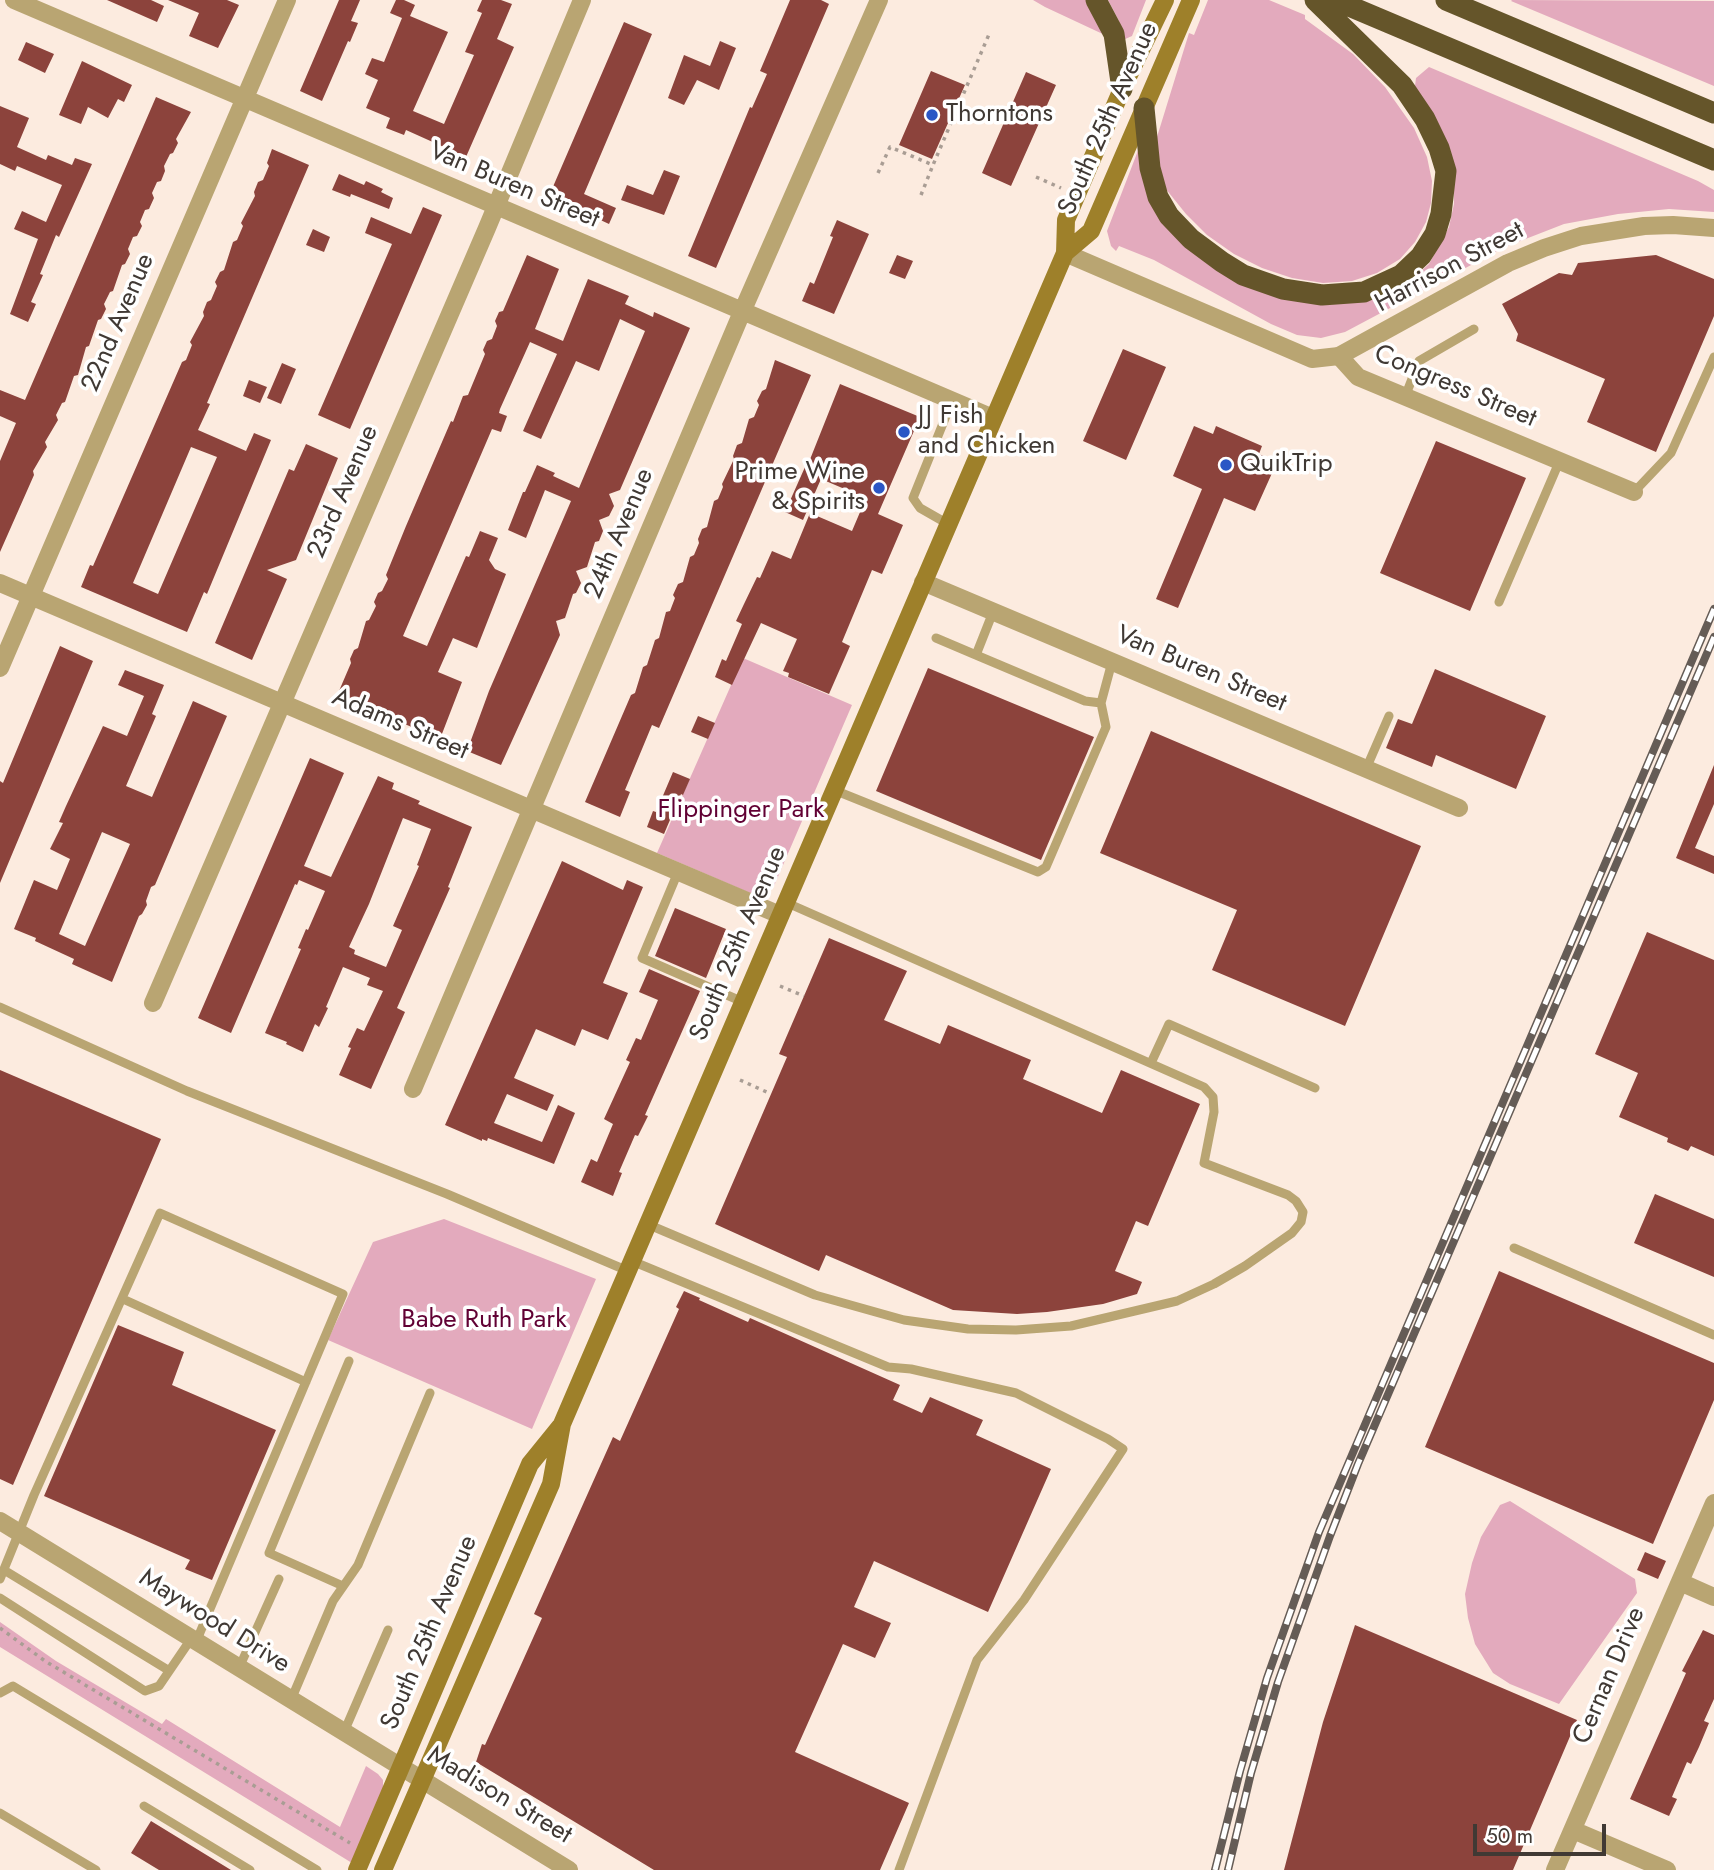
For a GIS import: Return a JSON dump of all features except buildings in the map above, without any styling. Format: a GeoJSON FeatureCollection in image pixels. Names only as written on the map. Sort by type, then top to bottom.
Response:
{"type":"FeatureCollection","features":[{"type":"Feature","properties":{"kind":"highway"},"geometry":{"type":"LineString","coordinates":[[1096,0],[1114,34],[1122,89]]}},
{"type":"Feature","properties":{"kind":"highway"},"geometry":{"type":"LineString","coordinates":[[1144,108],[1150,168],[1158,197],[1170,216],[1191,239],[1222,262],[1243,275],[1283,289],[1322,295],[1364,292],[1401,275],[1421,256],[1435,234],[1441,215],[1446,171],[1439,148],[1425,119],[1402,85],[1315,0]]}},
{"type":"Feature","properties":{"kind":"highway"},"geometry":{"type":"LineString","coordinates":[[1335,0],[1714,160]]}},
{"type":"Feature","properties":{"kind":"highway"},"geometry":{"type":"LineString","coordinates":[[1446,0],[1714,113]]}},
{"type":"Feature","properties":{"kind":"main road","name":"South 25th Avenue"},"geometry":{"type":"LineString","coordinates":[[383,1870],[551,1485],[562,1424],[1065,253],[1066,220],[1122,89],[1164,2]]}},
{"type":"Feature","properties":{"kind":"main road","name":"South 25th Avenue"},"geometry":{"type":"LineString","coordinates":[[1065,253],[1091,231],[1188,7]]}},
{"type":"Feature","properties":{"kind":"main road","name":"South 25th Avenue"},"geometry":{"type":"LineString","coordinates":[[357,1870],[530,1464],[562,1424]]}},
{"type":"Feature","properties":{"kind":"street","name":"Van Buren Street"},"geometry":{"type":"LineString","coordinates":[[14,0],[993,418]]}},
{"type":"Feature","properties":{"kind":"street","name":"22nd Avenue"},"geometry":{"type":"LineString","coordinates":[[0,667],[287,0]]}},
{"type":"Feature","properties":{"kind":"street","name":"23rd Avenue"},"geometry":{"type":"LineString","coordinates":[[153,1003],[582,0]]}},
{"type":"Feature","properties":{"kind":"street","name":"24th Avenue"},"geometry":{"type":"LineString","coordinates":[[413,1089],[742,312],[879,0]]}},
{"type":"Feature","properties":{"kind":"street","name":"Harrison Street"},"geometry":{"type":"LineString","coordinates":[[1339,356],[1508,263],[1544,248],[1581,236],[1644,226],[1714,228]]}},
{"type":"Feature","properties":{"kind":"street","name":"Congress Street"},"geometry":{"type":"LineString","coordinates":[[1065,253],[1312,359],[1339,356],[1358,377],[1634,492]]}},
{"type":"Feature","properties":{"kind":"street","name":"Van Buren Street"},"geometry":{"type":"LineString","coordinates":[[923,582],[1459,808]]}},
{"type":"Feature","properties":{"kind":"street","name":"Adams Street"},"geometry":{"type":"LineString","coordinates":[[0,583],[678,872],[783,909]]}},
{"type":"Feature","properties":{"kind":"street","name":"Cernan Drive"},"geometry":{"type":"LineString","coordinates":[[1555,1870],[1714,1503]]}},
{"type":"Feature","properties":{"kind":"street","name":"Maywood Drive"},"geometry":{"type":"LineString","coordinates":[[0,1521],[401,1768]]}},
{"type":"Feature","properties":{"kind":"street"},"geometry":{"type":"LineString","coordinates":[[1680,1582],[1714,1597]]}},
{"type":"Feature","properties":{"kind":"street","name":"Madison Street"},"geometry":{"type":"LineString","coordinates":[[401,1768],[569,1870]]}},
{"type":"Feature","properties":{"kind":"street"},"geometry":{"type":"LineString","coordinates":[[1573,1830],[1667,1870]]}},
{"type":"Feature","properties":{"kind":"lane"},"geometry":{"type":"LineString","coordinates":[[1405,397],[1419,360],[1474,329]]}},
{"type":"Feature","properties":{"kind":"lane"},"geometry":{"type":"LineString","coordinates":[[1634,492],[1671,453],[1714,357]]}},
{"type":"Feature","properties":{"kind":"lane"},"geometry":{"type":"LineString","coordinates":[[948,524],[920,509],[914,498],[952,401]]}},
{"type":"Feature","properties":{"kind":"lane"},"geometry":{"type":"LineString","coordinates":[[1499,602],[1560,460]]}},
{"type":"Feature","properties":{"kind":"lane"},"geometry":{"type":"LineString","coordinates":[[976,655],[993,612]]}},
{"type":"Feature","properties":{"kind":"lane"},"geometry":{"type":"LineString","coordinates":[[936,638],[1085,701],[1101,703]]}},
{"type":"Feature","properties":{"kind":"lane"},"geometry":{"type":"LineString","coordinates":[[834,790],[1038,872],[1046,867],[1105,727],[1101,703],[1112,662]]}},
{"type":"Feature","properties":{"kind":"lane"},"geometry":{"type":"LineString","coordinates":[[1366,769],[1389,716]]}},
{"type":"Feature","properties":{"kind":"lane"},"geometry":{"type":"LineString","coordinates":[[678,872],[642,958],[743,1002]]}},
{"type":"Feature","properties":{"kind":"lane"},"geometry":{"type":"LineString","coordinates":[[647,1224],[816,1295],[904,1320],[968,1329],[1016,1329],[1071,1326],[1177,1301],[1214,1284],[1272,1248],[1301,1222],[1303,1212],[1288,1195],[1204,1163],[1214,1112],[1213,1097],[1205,1087],[783,909]]}},
{"type":"Feature","properties":{"kind":"lane"},"geometry":{"type":"LineString","coordinates":[[0,1007],[187,1091],[888,1367],[911,1369],[1016,1393],[1123,1449],[1024,1600],[977,1660],[899,1870]]}},
{"type":"Feature","properties":{"kind":"lane"},"geometry":{"type":"LineString","coordinates":[[1151,1063],[1169,1024],[1315,1088]]}},
{"type":"Feature","properties":{"kind":"lane"},"geometry":{"type":"LineString","coordinates":[[0,1580],[18,1533],[160,1213],[343,1294],[194,1640],[168,1670],[159,1686],[145,1691],[0,1598]]}},
{"type":"Feature","properties":{"kind":"lane"},"geometry":{"type":"LineString","coordinates":[[1514,1248],[1714,1335]]}},
{"type":"Feature","properties":{"kind":"lane"},"geometry":{"type":"LineString","coordinates":[[123,1299],[306,1382]]}},
{"type":"Feature","properties":{"kind":"lane"},"geometry":{"type":"LineString","coordinates":[[343,1586],[269,1553],[349,1361]]}},
{"type":"Feature","properties":{"kind":"lane"},"geometry":{"type":"LineString","coordinates":[[291,1700],[333,1601],[358,1565],[430,1394]]}},
{"type":"Feature","properties":{"kind":"lane"},"geometry":{"type":"LineString","coordinates":[[4,1570],[168,1670]]}},
{"type":"Feature","properties":{"kind":"lane"},"geometry":{"type":"LineString","coordinates":[[239,1668],[279,1579]]}},
{"type":"Feature","properties":{"kind":"lane"},"geometry":{"type":"LineString","coordinates":[[344,1732],[388,1630]]}},
{"type":"Feature","properties":{"kind":"lane"},"geometry":{"type":"LineString","coordinates":[[0,1693],[13,1686],[317,1870]]}},
{"type":"Feature","properties":{"kind":"lane"},"geometry":{"type":"LineString","coordinates":[[144,1806],[250,1870]]}},
{"type":"Feature","properties":{"kind":"lane"},"geometry":{"type":"LineString","coordinates":[[0,1813],[96,1870]]}},
{"type":"Feature","properties":{"kind":"path"},"geometry":{"type":"LineString","coordinates":[[920,195],[990,32]]}},
{"type":"Feature","properties":{"kind":"path"},"geometry":{"type":"LineString","coordinates":[[878,173],[890,147],[933,165]]}},
{"type":"Feature","properties":{"kind":"path"},"geometry":{"type":"LineString","coordinates":[[1036,177],[1063,189]]}},
{"type":"Feature","properties":{"kind":"path"},"geometry":{"type":"LineString","coordinates":[[780,986],[804,996]]}},
{"type":"Feature","properties":{"kind":"path"},"geometry":{"type":"LineString","coordinates":[[740,1080],[771,1094]]}},
{"type":"Feature","properties":{"kind":"path"},"geometry":{"type":"LineString","coordinates":[[0,1628],[45,1661],[356,1846]]}},
{"type":"Feature","properties":{"kind":"green space"},"geometry":{"type":"Polygon","coordinates":[[[1033,0],[1086,0],[1107,36],[1045,7],[1033,0]]]}},
{"type":"Feature","properties":{"kind":"green space"},"geometry":{"type":"Polygon","coordinates":[[[1108,0],[1146,0],[1132,36],[1123,40],[1119,21],[1108,0]]]}},
{"type":"Feature","properties":{"kind":"green space"},"geometry":{"type":"Polygon","coordinates":[[[1208,0],[1269,0],[1305,15],[1305,19],[1353,54],[1385,87],[1414,128],[1427,157],[1432,181],[1431,203],[1426,222],[1415,242],[1400,259],[1377,273],[1352,281],[1323,283],[1292,278],[1262,268],[1234,254],[1207,235],[1161,183],[1156,140],[1189,33],[1194,35],[1208,0]]]}},
{"type":"Feature","properties":{"kind":"green space"},"geometry":{"type":"Polygon","coordinates":[[[1511,1],[1714,1],[1714,86],[1511,1]]]}},
{"type":"Feature","properties":{"kind":"green space"},"geometry":{"type":"Polygon","coordinates":[[[1429,67],[1698,181],[1714,190],[1714,212],[1669,209],[1618,214],[1564,224],[1505,247],[1345,332],[1321,338],[1297,335],[1271,324],[1154,260],[1119,246],[1116,251],[1111,246],[1107,231],[1139,148],[1166,224],[1323,305],[1368,301],[1387,294],[1408,282],[1429,264],[1449,227],[1454,204],[1454,175],[1415,86],[1416,78],[1429,67]]]}},
{"type":"Feature","properties":{"kind":"green space","name":"Flippinger Park"},"geometry":{"type":"Polygon","coordinates":[[[743,658],[852,705],[774,886],[765,891],[750,893],[657,853],[743,658]]]}},
{"type":"Feature","properties":{"kind":"green space","name":"Babe Ruth Park"},"geometry":{"type":"Polygon","coordinates":[[[444,1219],[596,1279],[532,1429],[328,1340],[373,1242],[444,1219]]]}},
{"type":"Feature","properties":{"kind":"green space"},"geometry":{"type":"Polygon","coordinates":[[[1510,1501],[1635,1579],[1637,1593],[1559,1704],[1510,1684],[1493,1673],[1475,1644],[1468,1618],[1465,1594],[1481,1537],[1500,1505],[1510,1501]]]}},
{"type":"Feature","properties":{"kind":"green space"},"geometry":{"type":"Polygon","coordinates":[[[0,1622],[56,1661],[162,1724],[166,1719],[340,1827],[366,1766],[378,1774],[383,1780],[383,1789],[352,1863],[0,1647],[0,1622]]]}},
{"type":"Feature","properties":{"kind":"railway"},"geometry":{"type":"LineString","coordinates":[[1215,1870],[1267,1678],[1319,1532],[1714,609]]}},
{"type":"Feature","properties":{"kind":"railway"},"geometry":{"type":"LineString","coordinates":[[1228,1870],[1251,1773],[1278,1682],[1358,1464],[1714,637]]}},
{"type":"Feature","properties":{"kind":"place","name":"Thorntons"},"geometry":{"type":"Point","coordinates":[932,115]}},
{"type":"Feature","properties":{"kind":"place","name":"JJ Fish and Chicken"},"geometry":{"type":"Point","coordinates":[904,432]}},
{"type":"Feature","properties":{"kind":"place","name":"QuikTrip"},"geometry":{"type":"Point","coordinates":[1226,465]}},
{"type":"Feature","properties":{"kind":"place","name":"Prime Wine & Spirits"},"geometry":{"type":"Point","coordinates":[879,488]}}]}
